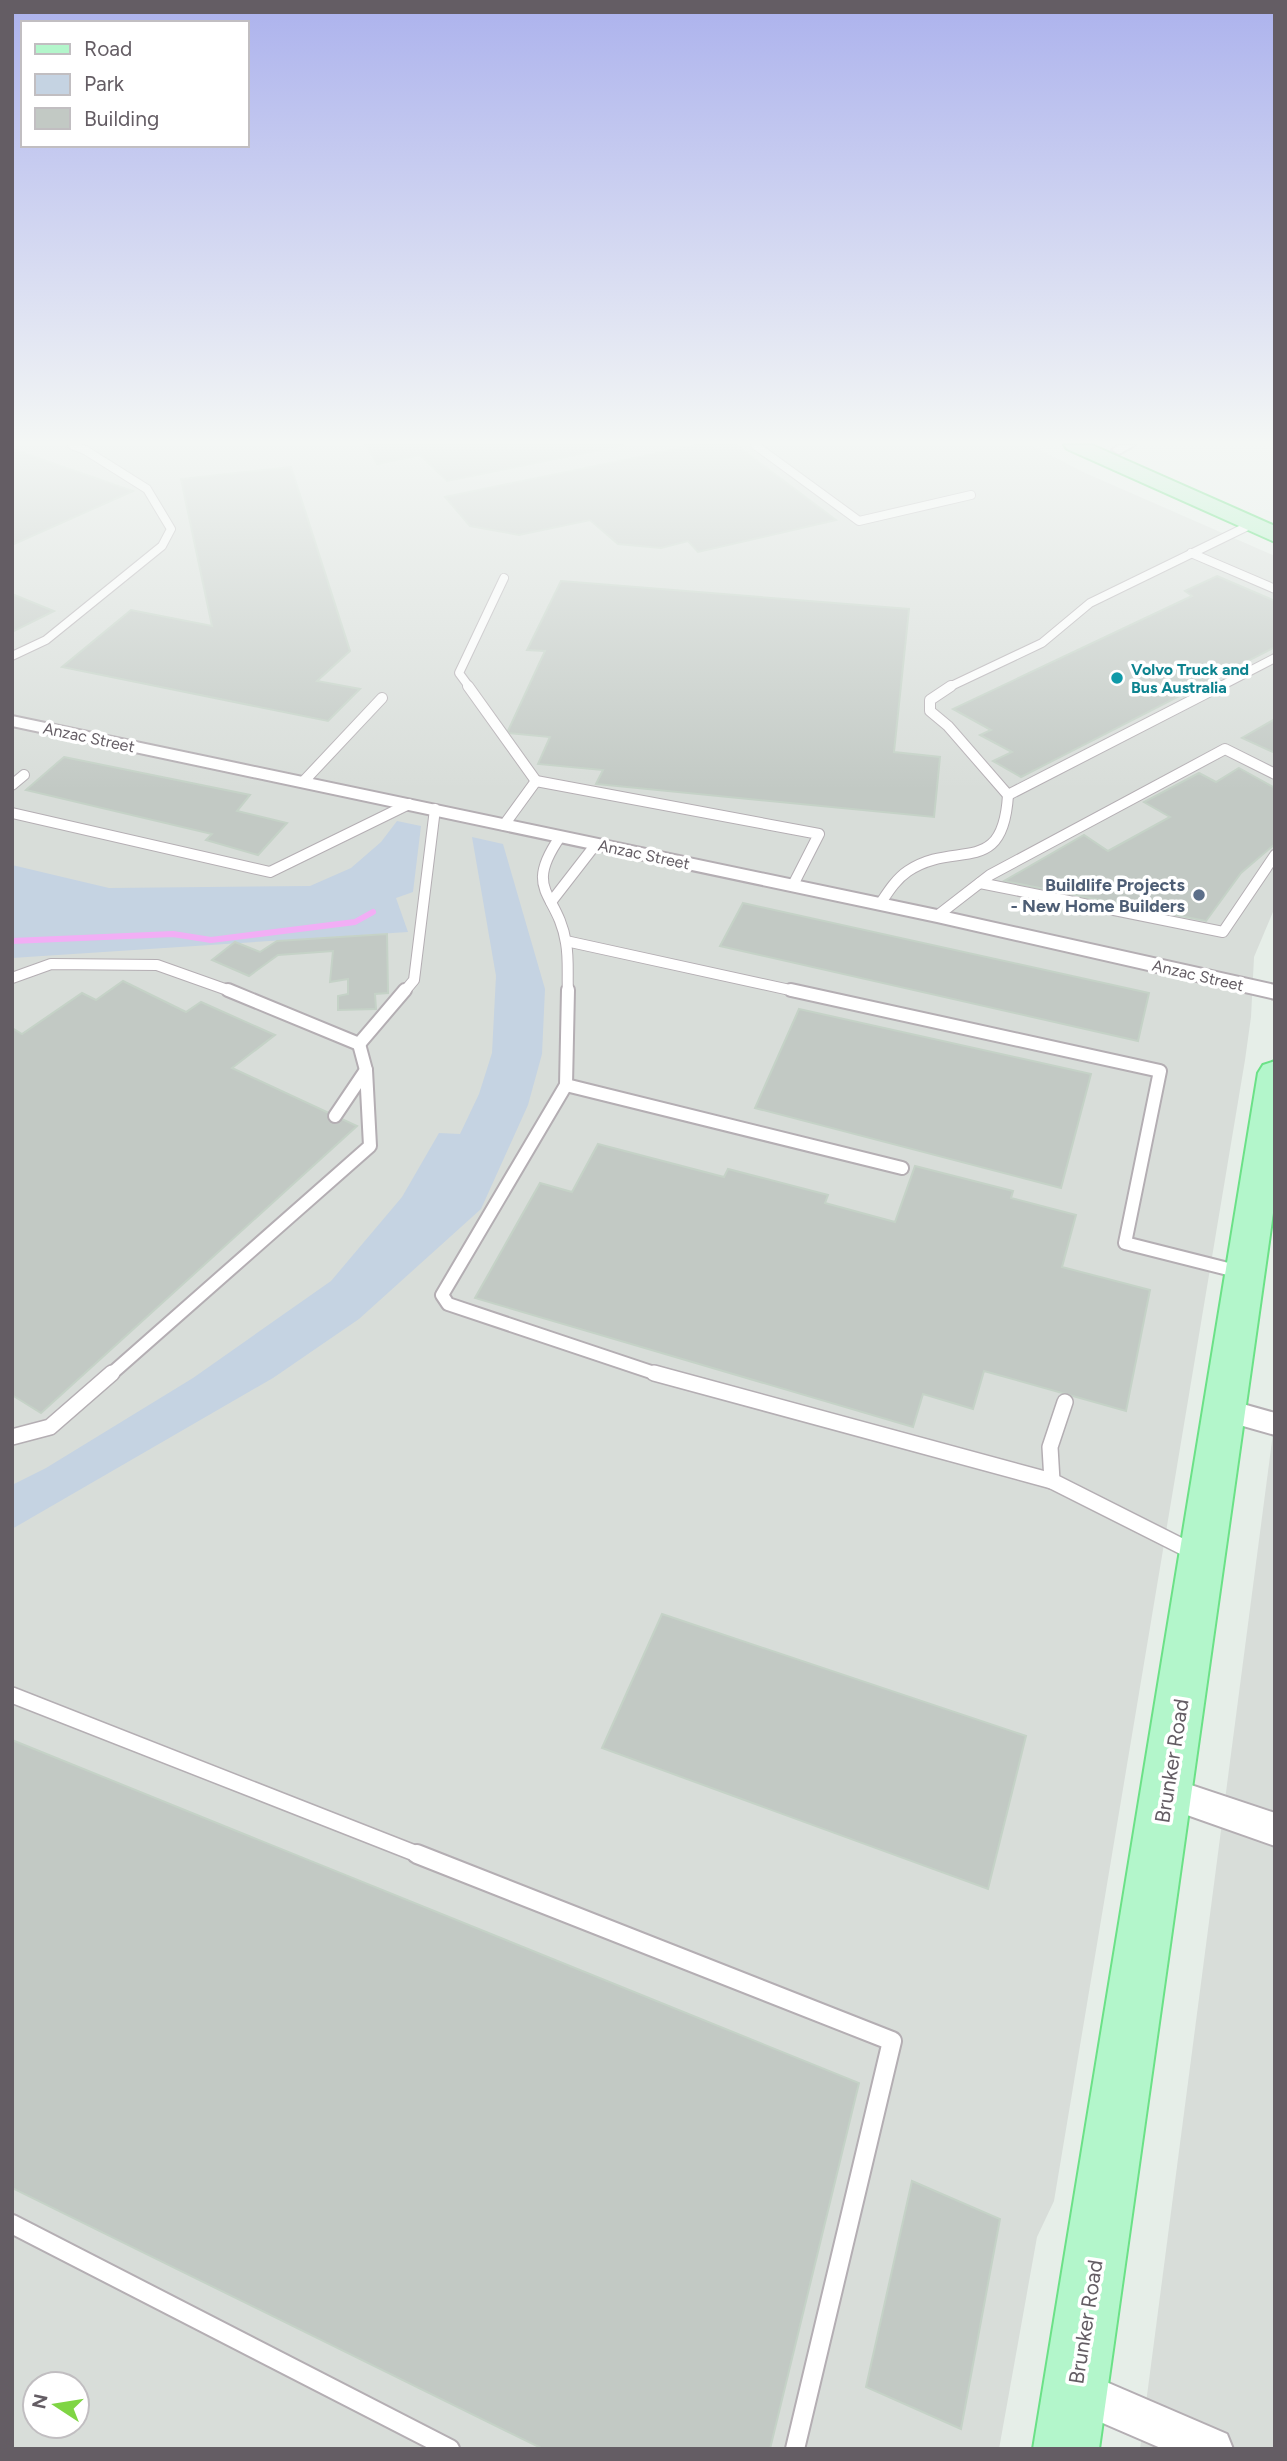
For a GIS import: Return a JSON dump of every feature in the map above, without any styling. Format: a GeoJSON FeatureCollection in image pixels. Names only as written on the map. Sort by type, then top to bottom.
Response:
{"type":"FeatureCollection","features":[{"type":"Feature","properties":{"kind":"main road","name":"Brunker Road"},"geometry":{"type":"LineString","coordinates":[[1071,2419],[1275,1073]]}},
{"type":"Feature","properties":{"kind":"street","name":"Anzac Street"},"geometry":{"type":"LineString","coordinates":[[12,721],[937,916],[1275,992]]}},
{"type":"Feature","properties":{"kind":"street"},"geometry":{"type":"LineString","coordinates":[[1225,1410],[1275,1424]]}},
{"type":"Feature","properties":{"kind":"street"},"geometry":{"type":"LineString","coordinates":[[1167,1793],[1275,1830]]}},
{"type":"Feature","properties":{"kind":"street"},"geometry":{"type":"LineString","coordinates":[[1071,2419],[1212,2449]]}},
{"type":"Feature","properties":{"kind":"lane"},"geometry":{"type":"LineString","coordinates":[[12,656],[47,640],[145,560]]}},
{"type":"Feature","properties":{"kind":"lane"},"geometry":{"type":"LineString","coordinates":[[880,904],[897,880],[913,868],[978,852],[997,843],[1005,830],[1008,795],[948,726],[930,711],[930,700],[943,691],[1042,643],[1090,604],[1177,560]]}},
{"type":"Feature","properties":{"kind":"lane"},"geometry":{"type":"LineString","coordinates":[[1207,560],[1275,589]]}},
{"type":"Feature","properties":{"kind":"lane"},"geometry":{"type":"LineString","coordinates":[[504,578],[459,673],[536,781],[819,834],[793,886]]}},
{"type":"Feature","properties":{"kind":"lane"},"geometry":{"type":"LineString","coordinates":[[1008,795],[1275,658]]}},
{"type":"Feature","properties":{"kind":"lane"},"geometry":{"type":"LineString","coordinates":[[303,782],[383,698]]}},
{"type":"Feature","properties":{"kind":"lane"},"geometry":{"type":"LineString","coordinates":[[937,916],[990,875],[1225,749],[1275,774]]}},
{"type":"Feature","properties":{"kind":"lane"},"geometry":{"type":"LineString","coordinates":[[12,785],[24,775]]}},
{"type":"Feature","properties":{"kind":"lane"},"geometry":{"type":"LineString","coordinates":[[504,824],[536,781]]}},
{"type":"Feature","properties":{"kind":"lane"},"geometry":{"type":"LineString","coordinates":[[12,813],[270,872],[409,804]]}},
{"type":"Feature","properties":{"kind":"lane"},"geometry":{"type":"LineString","coordinates":[[359,1044],[414,980],[435,809]]}},
{"type":"Feature","properties":{"kind":"lane"},"geometry":{"type":"LineString","coordinates":[[560,836],[547,856],[541,877],[566,941],[569,1011],[566,1085],[442,1295],[448,1304],[682,1382],[1052,1481],[1203,1557]]}},
{"type":"Feature","properties":{"kind":"lane"},"geometry":{"type":"LineString","coordinates":[[551,902],[596,844]]}},
{"type":"Feature","properties":{"kind":"lane"},"geometry":{"type":"LineString","coordinates":[[980,883],[1223,932],[1275,855]]}},
{"type":"Feature","properties":{"kind":"lane"},"geometry":{"type":"LineString","coordinates":[[566,941],[1160,1070],[1125,1243],[1245,1273]]}},
{"type":"Feature","properties":{"kind":"lane"},"geometry":{"type":"LineString","coordinates":[[12,978],[51,964],[157,965],[255,1000],[359,1044]]}},
{"type":"Feature","properties":{"kind":"lane"},"geometry":{"type":"LineString","coordinates":[[12,1437],[50,1427],[370,1146],[366,1070],[359,1044]]}},
{"type":"Feature","properties":{"kind":"lane"},"geometry":{"type":"LineString","coordinates":[[335,1116],[366,1070]]}},
{"type":"Feature","properties":{"kind":"lane"},"geometry":{"type":"LineString","coordinates":[[566,1085],[902,1168]]}},
{"type":"Feature","properties":{"kind":"lane"},"geometry":{"type":"LineString","coordinates":[[1052,1481],[1050,1447],[1065,1402]]}},
{"type":"Feature","properties":{"kind":"lane"},"geometry":{"type":"LineString","coordinates":[[12,1695],[892,2041],[794,2449]]}},
{"type":"Feature","properties":{"kind":"lane"},"geometry":{"type":"LineString","coordinates":[[12,2224],[450,2449]]}},
{"type":"Feature","properties":{"kind":"shaded area"},"geometry":{"type":"Polygon","coordinates":[[[12,560],[1275,560],[1275,907],[1254,957],[1251,1017],[1245,1060],[1054,2201],[1037,2237],[999,2449],[12,2449],[12,560]]]}},
{"type":"Feature","properties":{"kind":"shaded area"},"geometry":{"type":"Polygon","coordinates":[[[1275,1418],[1275,2449],[1140,2449],[1275,1418]]]}},
{"type":"Feature","properties":{"kind":"green space"},"geometry":{"type":"Polygon","coordinates":[[[397,821],[421,826],[413,892],[396,898],[408,932],[12,958],[12,865],[109,888],[310,886],[351,868],[381,842],[397,821]]]}},
{"type":"Feature","properties":{"kind":"green space"},"geometry":{"type":"Polygon","coordinates":[[[472,837],[503,844],[545,989],[542,1054],[528,1105],[481,1209],[359,1319],[273,1378],[12,1529],[12,1485],[46,1468],[193,1378],[331,1281],[402,1197],[439,1133],[460,1134],[479,1094],[492,1053],[496,976],[472,837]]]}},
{"type":"Feature","properties":{"kind":"building"},"geometry":{"type":"Polygon","coordinates":[[[198,560],[321,560],[350,651],[317,681],[360,689],[328,721],[62,667],[131,610],[212,626],[198,560]]]}},
{"type":"Feature","properties":{"kind":"building","name":"Volvo Truck and Bus Australia"},"geometry":{"type":"Polygon","coordinates":[[[1217,576],[1275,601],[1275,647],[1021,777],[993,761],[1012,752],[980,735],[991,730],[953,709],[1192,596],[1185,591],[1217,576]]]}},
{"type":"Feature","properties":{"kind":"building"},"geometry":{"type":"Polygon","coordinates":[[[561,581],[909,609],[894,752],[940,757],[934,817],[596,784],[603,770],[538,764],[550,737],[507,733],[545,651],[527,650],[561,581]]]}},
{"type":"Feature","properties":{"kind":"building"},"geometry":{"type":"Polygon","coordinates":[[[12,594],[54,611],[12,632],[12,594]]]}},
{"type":"Feature","properties":{"kind":"building"},"geometry":{"type":"Polygon","coordinates":[[[1275,719],[1275,753],[1242,738],[1275,719]]]}},
{"type":"Feature","properties":{"kind":"building"},"geometry":{"type":"Polygon","coordinates":[[[64,757],[250,795],[237,811],[287,823],[258,855],[206,840],[212,834],[26,790],[64,757]]]}},
{"type":"Feature","properties":{"kind":"building"},"geometry":{"type":"Polygon","coordinates":[[[1239,768],[1275,788],[1275,844],[1241,873],[1206,921],[1004,881],[1084,835],[1108,851],[1170,817],[1144,802],[1199,773],[1216,782],[1239,768]]]}},
{"type":"Feature","properties":{"kind":"building"},"geometry":{"type":"Polygon","coordinates":[[[743,903],[1149,993],[1138,1041],[720,946],[743,903]]]}},
{"type":"Feature","properties":{"kind":"building"},"geometry":{"type":"Polygon","coordinates":[[[387,934],[388,993],[375,994],[376,1009],[338,1010],[338,996],[348,994],[348,979],[330,982],[333,951],[278,955],[249,976],[212,960],[235,942],[260,952],[277,941],[387,934]]]}},
{"type":"Feature","properties":{"kind":"building"},"geometry":{"type":"Polygon","coordinates":[[[123,981],[186,1012],[201,1002],[275,1035],[232,1068],[357,1126],[41,1413],[12,1395],[12,1028],[22,1034],[82,993],[96,1000],[123,981]]]}},
{"type":"Feature","properties":{"kind":"building"},"geometry":{"type":"Polygon","coordinates":[[[799,1009],[1091,1074],[1061,1188],[755,1108],[799,1009]]]}},
{"type":"Feature","properties":{"kind":"building"},"geometry":{"type":"Polygon","coordinates":[[[598,1144],[724,1177],[728,1169],[828,1195],[825,1203],[895,1222],[915,1166],[1013,1191],[1011,1198],[1076,1215],[1062,1267],[1150,1290],[1126,1411],[984,1371],[973,1409],[923,1394],[913,1427],[475,1298],[540,1183],[572,1192],[598,1144]]]}},
{"type":"Feature","properties":{"kind":"building"},"geometry":{"type":"Polygon","coordinates":[[[662,1614],[1026,1736],[988,1889],[602,1748],[662,1614]]]}},
{"type":"Feature","properties":{"kind":"building"},"geometry":{"type":"Polygon","coordinates":[[[12,1740],[859,2083],[770,2449],[543,2449],[12,2188],[12,1740]]]}},
{"type":"Feature","properties":{"kind":"building"},"geometry":{"type":"Polygon","coordinates":[[[912,2181],[1000,2219],[961,2429],[866,2387],[912,2181]]]}},
{"type":"Feature","properties":{"kind":"waterway"},"geometry":{"type":"LineString","coordinates":[[12,941],[173,934],[211,940],[355,922],[373,912]]}},
{"type":"Feature","properties":{"kind":"place","name":"Volvo Truck and Bus Australia"},"geometry":{"type":"Point","coordinates":[1117,678]}},
{"type":"Feature","properties":{"kind":"place","name":"Buildlife Projects - New Home Builders"},"geometry":{"type":"Point","coordinates":[1199,895]}}]}
